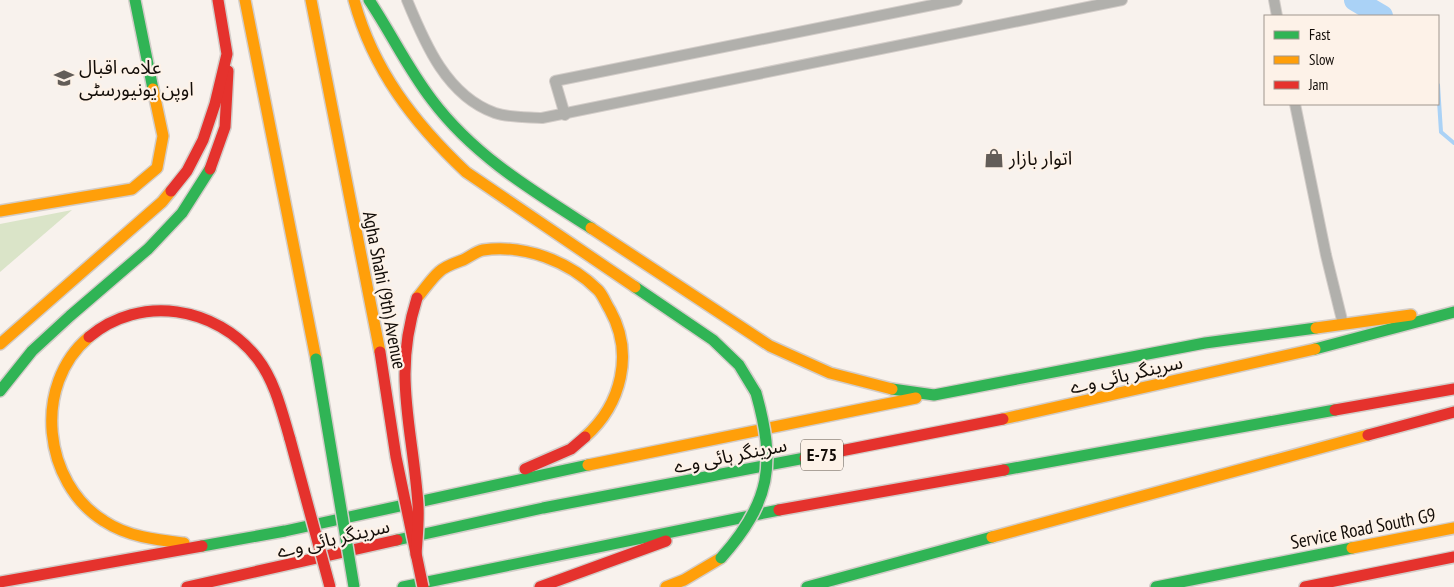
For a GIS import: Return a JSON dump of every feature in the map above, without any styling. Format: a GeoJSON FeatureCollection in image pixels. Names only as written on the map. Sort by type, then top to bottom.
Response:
{"type":"FeatureCollection","features":[{"type":"Feature","properties":{"kind":"main road"},"geometry":{"type":"LineString","coordinates":[[0,211],[132,189],[157,168],[163,136],[136,0]]}},
{"type":"Feature","properties":{"kind":"main road"},"geometry":{"type":"LineString","coordinates":[[0,390],[14,370],[33,350],[146,251],[177,220],[198,194],[215,166],[226,132],[230,96],[227,54],[218,0]]}},
{"type":"Feature","properties":{"kind":"main road"},"geometry":{"type":"LineString","coordinates":[[244,0],[316,359],[354,587]]}},
{"type":"Feature","properties":{"kind":"main road","name":"Agha Shahi (9th) Avenue"},"geometry":{"type":"LineString","coordinates":[[311,0],[380,352],[396,457],[423,587]]}},
{"type":"Feature","properties":{"kind":"main road"},"geometry":{"type":"LineString","coordinates":[[354,0],[364,33],[392,90],[417,124],[438,148],[466,172],[713,340],[739,365],[756,393],[766,429],[768,465],[761,498],[743,533],[720,558],[684,580],[666,587]]}},
{"type":"Feature","properties":{"kind":"main road"},"geometry":{"type":"LineString","coordinates":[[369,0],[422,86],[441,113],[486,158],[512,177],[770,346],[805,365],[838,378],[870,386],[934,395]]}},
{"type":"Feature","properties":{"kind":"main road"},"geometry":{"type":"LineString","coordinates":[[0,344],[162,202],[187,172],[203,140],[215,104],[227,54]]}},
{"type":"Feature","properties":{"kind":"main road"},"geometry":{"type":"LineString","coordinates":[[416,555],[418,506],[402,382],[405,340],[410,316],[417,298],[440,270],[482,250],[513,250],[541,254],[573,271],[599,291],[615,319],[623,346],[623,374],[612,402],[595,428],[571,449],[486,486]]}},
{"type":"Feature","properties":{"kind":"main road"},"geometry":{"type":"LineString","coordinates":[[220,543],[189,544],[156,541],[126,532],[94,515],[72,492],[58,465],[51,435],[52,402],[64,368],[82,342],[112,320],[145,310],[176,310],[207,318],[236,336],[257,357],[271,381],[290,439],[330,587]]}},
{"type":"Feature","properties":{"kind":"main road"},"geometry":{"type":"LineString","coordinates":[[0,582],[285,531],[486,486],[934,395],[1205,343],[1454,311]]}},
{"type":"Feature","properties":{"kind":"main road","name":"سرینگر ہائی وے"},"geometry":{"type":"LineString","coordinates":[[187,587],[538,509],[939,433],[1349,342],[1454,311]]}},
{"type":"Feature","properties":{"kind":"main road","name":"E-75"},"geometry":{"type":"LineString","coordinates":[[402,587],[713,522],[1454,389]]}},
{"type":"Feature","properties":{"kind":"main road"},"geometry":{"type":"LineString","coordinates":[[807,587],[1454,412]]}},
{"type":"Feature","properties":{"kind":"main road"},"geometry":{"type":"LineString","coordinates":[[540,587],[595,568],[713,522]]}},
{"type":"Feature","properties":{"kind":"main road","name":"Service Road South G9"},"geometry":{"type":"LineString","coordinates":[[1156,587],[1454,528]]}},
{"type":"Feature","properties":{"kind":"main road"},"geometry":{"type":"LineString","coordinates":[[1306,587],[1454,557]]}},
{"type":"Feature","properties":{"kind":"street"},"geometry":{"type":"LineString","coordinates":[[407,0],[430,49],[448,79],[462,94],[479,106],[497,113],[518,117],[542,118],[565,115],[1122,0]]}},
{"type":"Feature","properties":{"kind":"street"},"geometry":{"type":"LineString","coordinates":[[565,115],[555,81],[957,0]]}},
{"type":"Feature","properties":{"kind":"street"},"geometry":{"type":"LineString","coordinates":[[1274,0],[1277,15]]}},
{"type":"Feature","properties":{"kind":"street"},"geometry":{"type":"LineString","coordinates":[[1295,105],[1327,263],[1343,324]]}},
{"type":"Feature","properties":{"kind":"green space"},"geometry":{"type":"Polygon","coordinates":[[[72,210],[0,272],[0,224],[72,210]]]}},
{"type":"Feature","properties":{"kind":"waterway"},"geometry":{"type":"LineString","coordinates":[[1355,0],[1380,15]]}},
{"type":"Feature","properties":{"kind":"waterway"},"geometry":{"type":"LineString","coordinates":[[1439,101],[1441,132],[1454,143]]}},
{"type":"Feature","properties":{"kind":"traffic: fast"},"geometry":{"type":"LineString","coordinates":[[135,0],[153,89]]}},
{"type":"Feature","properties":{"kind":"traffic: fast"},"geometry":{"type":"LineString","coordinates":[[369,0],[415,76],[432,100],[466,138],[526,186],[591,228]]}},
{"type":"Feature","properties":{"kind":"traffic: fast"},"geometry":{"type":"LineString","coordinates":[[0,391],[32,351],[148,249],[182,213],[210,169]]}},
{"type":"Feature","properties":{"kind":"traffic: fast"},"geometry":{"type":"LineString","coordinates":[[635,287],[713,340],[739,365],[756,393]]}},
{"type":"Feature","properties":{"kind":"traffic: fast"},"geometry":{"type":"LineString","coordinates":[[1315,349],[1454,312]]}},
{"type":"Feature","properties":{"kind":"traffic: fast"},"geometry":{"type":"LineString","coordinates":[[892,389],[934,395],[1205,343],[1316,328]]}},
{"type":"Feature","properties":{"kind":"traffic: fast"},"geometry":{"type":"LineString","coordinates":[[316,359],[354,587]]}},
{"type":"Feature","properties":{"kind":"traffic: fast"},"geometry":{"type":"LineString","coordinates":[[721,558],[738,538],[750,519],[765,481],[767,462],[766,441],[756,393]]}},
{"type":"Feature","properties":{"kind":"traffic: fast"},"geometry":{"type":"LineString","coordinates":[[1004,470],[1335,410]]}},
{"type":"Feature","properties":{"kind":"traffic: fast"},"geometry":{"type":"LineString","coordinates":[[397,540],[543,508],[805,458]]}},
{"type":"Feature","properties":{"kind":"traffic: fast"},"geometry":{"type":"LineString","coordinates":[[202,546],[285,531],[588,465]]}},
{"type":"Feature","properties":{"kind":"traffic: fast"},"geometry":{"type":"LineString","coordinates":[[403,587],[779,510]]}},
{"type":"Feature","properties":{"kind":"traffic: fast"},"geometry":{"type":"LineString","coordinates":[[807,587],[992,537]]}},
{"type":"Feature","properties":{"kind":"traffic: fast"},"geometry":{"type":"LineString","coordinates":[[1156,587],[1352,548]]}},
{"type":"Feature","properties":{"kind":"traffic: slow"},"geometry":{"type":"LineString","coordinates":[[245,0],[316,359]]}},
{"type":"Feature","properties":{"kind":"traffic: slow"},"geometry":{"type":"LineString","coordinates":[[311,0],[380,352]]}},
{"type":"Feature","properties":{"kind":"traffic: slow"},"geometry":{"type":"LineString","coordinates":[[354,0],[372,50],[384,72],[413,115],[447,153],[466,172],[635,287]]}},
{"type":"Feature","properties":{"kind":"traffic: slow"},"geometry":{"type":"LineString","coordinates":[[0,211],[132,189],[157,168],[163,136],[153,89]]}},
{"type":"Feature","properties":{"kind":"traffic: slow"},"geometry":{"type":"LineString","coordinates":[[0,344],[162,202],[171,191]]}},
{"type":"Feature","properties":{"kind":"traffic: slow"},"geometry":{"type":"LineString","coordinates":[[591,228],[770,346],[830,373],[892,389]]}},
{"type":"Feature","properties":{"kind":"traffic: slow"},"geometry":{"type":"LineString","coordinates":[[417,298],[441,270],[483,250],[499,249],[530,252],[560,263],[586,280],[600,292],[610,310],[617,326],[622,360],[620,377],[608,409],[598,424],[585,437]]}},
{"type":"Feature","properties":{"kind":"traffic: slow"},"geometry":{"type":"LineString","coordinates":[[1316,328],[1411,315]]}},
{"type":"Feature","properties":{"kind":"traffic: slow"},"geometry":{"type":"LineString","coordinates":[[89,337],[71,357],[59,381],[53,406],[52,433],[57,459],[68,483],[84,504],[113,526],[143,537],[184,543]]}},
{"type":"Feature","properties":{"kind":"traffic: slow"},"geometry":{"type":"LineString","coordinates":[[1003,419],[1315,349]]}},
{"type":"Feature","properties":{"kind":"traffic: slow"},"geometry":{"type":"LineString","coordinates":[[588,465],[916,398]]}},
{"type":"Feature","properties":{"kind":"traffic: slow"},"geometry":{"type":"LineString","coordinates":[[992,537],[1368,435]]}},
{"type":"Feature","properties":{"kind":"traffic: slow"},"geometry":{"type":"LineString","coordinates":[[1352,548],[1454,528]]}},
{"type":"Feature","properties":{"kind":"traffic: slow"},"geometry":{"type":"LineString","coordinates":[[666,587],[684,580],[721,558]]}},
{"type":"Feature","properties":{"kind":"traffic: jam"},"geometry":{"type":"LineString","coordinates":[[171,191],[187,171],[203,140],[215,104],[227,54],[218,0]]}},
{"type":"Feature","properties":{"kind":"traffic: jam"},"geometry":{"type":"LineString","coordinates":[[210,169],[225,127],[228,71]]}},
{"type":"Feature","properties":{"kind":"traffic: jam"},"geometry":{"type":"LineString","coordinates":[[416,555],[418,505],[406,402],[405,377],[406,352],[417,298]]}},
{"type":"Feature","properties":{"kind":"traffic: jam"},"geometry":{"type":"LineString","coordinates":[[89,337],[109,323],[131,315],[154,311],[177,312],[199,317],[221,327],[240,340],[263,367],[277,397],[290,439]]}},
{"type":"Feature","properties":{"kind":"traffic: jam"},"geometry":{"type":"LineString","coordinates":[[380,352],[396,457],[423,587]]}},
{"type":"Feature","properties":{"kind":"traffic: jam"},"geometry":{"type":"LineString","coordinates":[[1335,410],[1454,389]]}},
{"type":"Feature","properties":{"kind":"traffic: jam"},"geometry":{"type":"LineString","coordinates":[[1368,435],[1454,412]]}},
{"type":"Feature","properties":{"kind":"traffic: jam"},"geometry":{"type":"LineString","coordinates":[[805,458],[1003,419]]}},
{"type":"Feature","properties":{"kind":"traffic: jam"},"geometry":{"type":"LineString","coordinates":[[525,469],[571,449],[585,437]]}},
{"type":"Feature","properties":{"kind":"traffic: jam"},"geometry":{"type":"LineString","coordinates":[[290,439],[330,587]]}},
{"type":"Feature","properties":{"kind":"traffic: jam"},"geometry":{"type":"LineString","coordinates":[[779,510],[1004,470]]}},
{"type":"Feature","properties":{"kind":"traffic: jam"},"geometry":{"type":"LineString","coordinates":[[187,587],[397,540]]}},
{"type":"Feature","properties":{"kind":"traffic: jam"},"geometry":{"type":"LineString","coordinates":[[540,587],[666,541]]}},
{"type":"Feature","properties":{"kind":"traffic: jam"},"geometry":{"type":"LineString","coordinates":[[0,582],[202,546]]}},
{"type":"Feature","properties":{"kind":"traffic: jam"},"geometry":{"type":"LineString","coordinates":[[1305,587],[1454,557]]}},
{"type":"Feature","properties":{"kind":"place","name":"علامہ اقبال اوپن یونیورسٹی"},"geometry":{"type":"Point","coordinates":[64,78]}},
{"type":"Feature","properties":{"kind":"place","name":"اتوار بازار"},"geometry":{"type":"Point","coordinates":[994,158]}}]}
